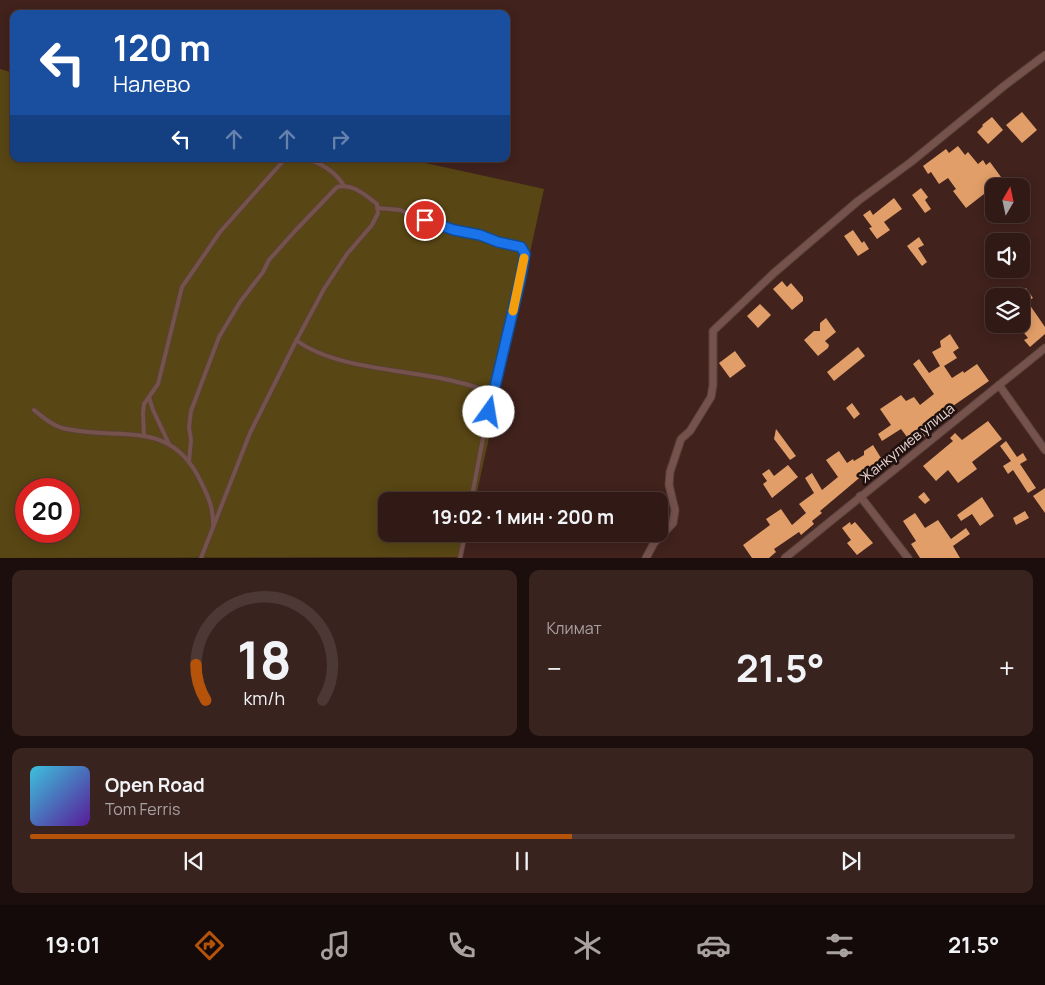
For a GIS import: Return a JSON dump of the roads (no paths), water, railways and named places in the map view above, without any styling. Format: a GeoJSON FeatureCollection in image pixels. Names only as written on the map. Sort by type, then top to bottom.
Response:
{"type":"FeatureCollection","features":[{"type":"Feature","properties":{"kind":"street"},"geometry":{"type":"LineString","coordinates":[[646,558],[654,543],[673,523],[675,510],[669,485],[670,472],[681,439],[690,430],[711,397],[713,385],[713,331],[774,273],[858,200],[912,162],[974,109],[1045,55]]}},
{"type":"Feature","properties":{"kind":"street","name":"Жанкулиев улица"},"geometry":{"type":"LineString","coordinates":[[785,558],[1045,348]]}},
{"type":"Feature","properties":{"kind":"street"},"geometry":{"type":"LineString","coordinates":[[999,385],[1045,450]]}},
{"type":"Feature","properties":{"kind":"street"},"geometry":{"type":"LineString","coordinates":[[860,496],[908,558]]}},
{"type":"Feature","properties":{"kind":"lane"},"geometry":{"type":"LineString","coordinates":[[144,436],[144,404],[158,384],[182,287],[220,232],[282,162]]}},
{"type":"Feature","properties":{"kind":"lane"},"geometry":{"type":"LineString","coordinates":[[316,162],[329,170],[344,186]]}},
{"type":"Feature","properties":{"kind":"lane"},"geometry":{"type":"LineString","coordinates":[[189,461],[191,440],[188,427],[190,411],[219,337],[240,302],[263,272],[269,260],[337,188],[344,186],[352,187],[377,204],[378,213],[372,225],[347,254],[324,289],[296,340],[250,433],[201,558]]}},
{"type":"Feature","properties":{"kind":"lane"},"geometry":{"type":"LineString","coordinates":[[377,208],[400,210],[441,226],[480,235],[498,242],[516,245],[524,251],[520,281],[473,492]]}},
{"type":"Feature","properties":{"kind":"lane"},"geometry":{"type":"LineString","coordinates":[[296,340],[306,347],[368,367],[445,379],[484,389],[493,396]]}},
{"type":"Feature","properties":{"kind":"lane"},"geometry":{"type":"LineString","coordinates":[[149,397],[169,444]]}},
{"type":"Feature","properties":{"kind":"lane"},"geometry":{"type":"LineString","coordinates":[[34,410],[53,424],[66,429],[158,438],[169,444],[185,456],[196,472],[214,512],[213,528]]}},
{"type":"Feature","properties":{"kind":"lane"},"geometry":{"type":"LineString","coordinates":[[460,558],[463,542]]}}]}
